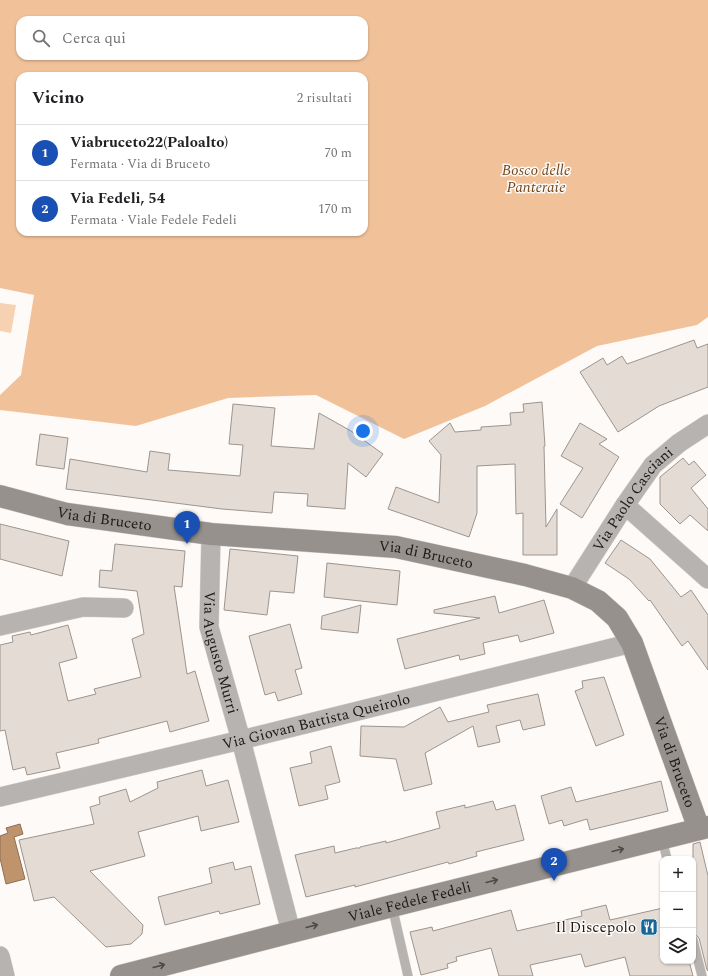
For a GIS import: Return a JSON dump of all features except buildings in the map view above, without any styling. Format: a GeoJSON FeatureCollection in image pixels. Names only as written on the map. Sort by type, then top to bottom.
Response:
{"type":"FeatureCollection","features":[{"type":"Feature","properties":{"kind":"main road","name":"Via di Bruceto"},"geometry":{"type":"LineString","coordinates":[[0,496],[67,514],[211,534],[396,547],[525,575],[572,588],[598,601],[617,618],[632,643],[704,828]]}},
{"type":"Feature","properties":{"kind":"main road","name":"Viale Fedele Fedeli"},"geometry":{"type":"LineString","coordinates":[[121,976],[392,906],[665,849],[704,828]]}},
{"type":"Feature","properties":{"kind":"street","name":"Via Paolo Casciani"},"geometry":{"type":"LineString","coordinates":[[572,588],[652,466],[679,443],[708,424]]}},
{"type":"Feature","properties":{"kind":"street"},"geometry":{"type":"LineString","coordinates":[[625,505],[708,579]]}},
{"type":"Feature","properties":{"kind":"street","name":"Via Augusto Murri"},"geometry":{"type":"LineString","coordinates":[[211,534],[209,627],[241,740],[291,932]]}},
{"type":"Feature","properties":{"kind":"street"},"geometry":{"type":"LineString","coordinates":[[0,626],[83,607],[124,608]]}},
{"type":"Feature","properties":{"kind":"street","name":"Via Giovan Battista Queirolo"},"geometry":{"type":"LineString","coordinates":[[0,797],[241,740],[632,643]]}},
{"type":"Feature","properties":{"kind":"street"},"geometry":{"type":"LineString","coordinates":[[0,956],[5,976]]}},
{"type":"Feature","properties":{"kind":"lane"},"geometry":{"type":"LineString","coordinates":[[392,906],[408,976]]}},
{"type":"Feature","properties":{"kind":"lane"},"geometry":{"type":"LineString","coordinates":[[696,952],[702,976]]}},
{"type":"Feature","properties":{"kind":"shaded area"},"geometry":{"type":"Polygon","coordinates":[[[0,303],[16,305],[11,333],[0,331],[0,303]]]}},
{"type":"Feature","properties":{"kind":"shaded area"},"geometry":{"type":"Polygon","coordinates":[[[20,824],[23,834],[14,837],[25,879],[6,884],[0,858],[0,836],[8,833],[6,828],[20,824]]]}},
{"type":"Feature","properties":{"kind":"green space","name":"Bosco delle Panteraie"},"geometry":{"type":"Polygon","coordinates":[[[0,0],[708,0],[708,317],[697,325],[597,346],[485,406],[404,439],[316,395],[228,398],[136,426],[0,410],[0,395],[21,375],[34,295],[0,288],[0,0]]]}},
{"type":"Feature","properties":{"kind":"place","name":"Viabruceto22(Paloalto)"},"geometry":{"type":"Point","coordinates":[187,544]}},
{"type":"Feature","properties":{"kind":"place","name":"Via Fedeli, 54"},"geometry":{"type":"Point","coordinates":[554,881]}},
{"type":"Feature","properties":{"kind":"place","name":"Il Discepolo"},"geometry":{"type":"Point","coordinates":[649,927]}}]}
